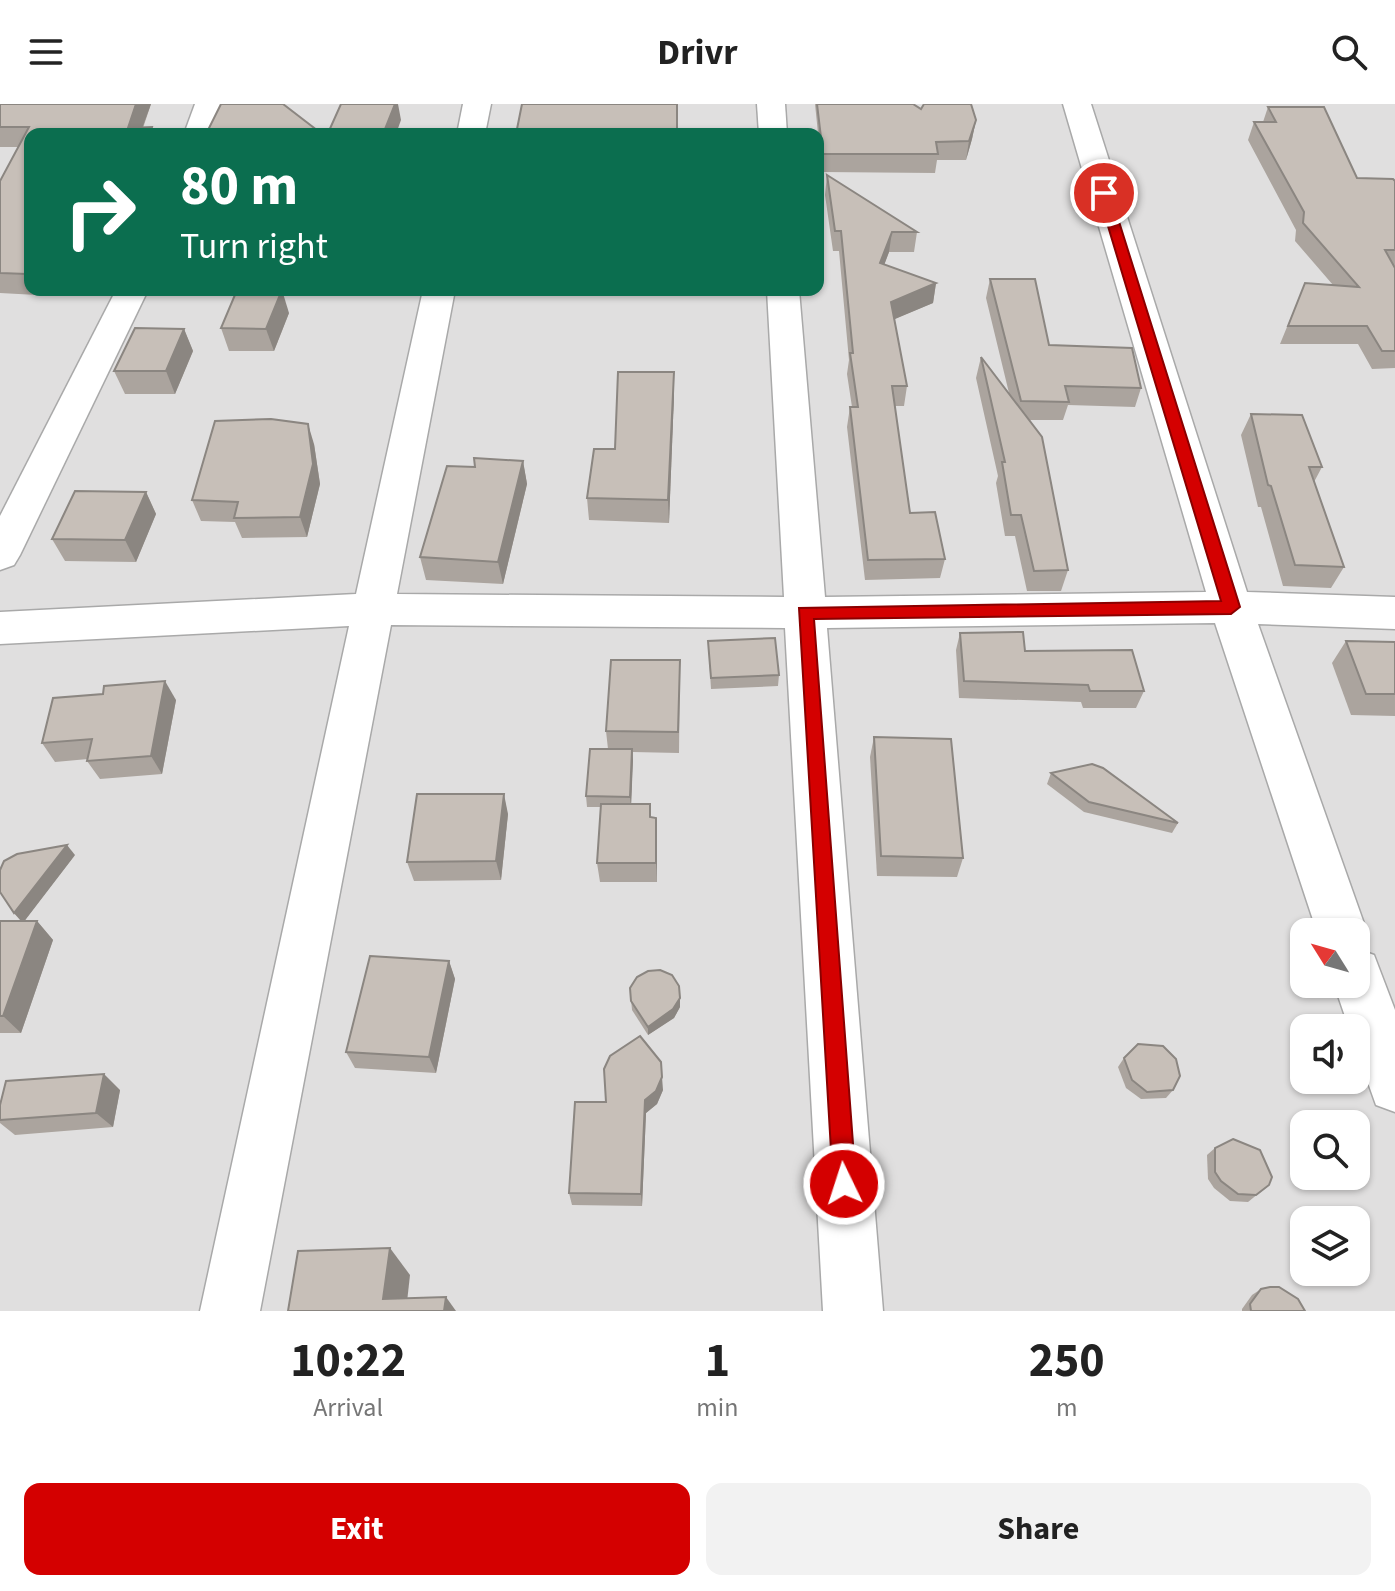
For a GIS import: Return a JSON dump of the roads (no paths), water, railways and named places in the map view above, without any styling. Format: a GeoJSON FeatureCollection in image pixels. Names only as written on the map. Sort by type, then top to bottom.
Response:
{"type":"FeatureCollection","features":[{"type":"Feature","properties":{"kind":"street"},"geometry":{"type":"LineString","coordinates":[[200,128],[209,104]]}},
{"type":"Feature","properties":{"kind":"street"},"geometry":{"type":"LineString","coordinates":[[472,128],[477,104]]}},
{"type":"Feature","properties":{"kind":"street"},"geometry":{"type":"LineString","coordinates":[[771,104],[773,128]]}},
{"type":"Feature","properties":{"kind":"street"},"geometry":{"type":"LineString","coordinates":[[1077,104],[1231,607],[1337,918]]}},
{"type":"Feature","properties":{"kind":"street"},"geometry":{"type":"LineString","coordinates":[[0,555],[129,296]]}},
{"type":"Feature","properties":{"kind":"street"},"geometry":{"type":"LineString","coordinates":[[230,1311],[438,296]]}},
{"type":"Feature","properties":{"kind":"street"},"geometry":{"type":"LineString","coordinates":[[783,296],[853,1311]]}},
{"type":"Feature","properties":{"kind":"street"},"geometry":{"type":"LineString","coordinates":[[0,628],[376,609],[805,613],[1231,607],[1395,613]]}},
{"type":"Feature","properties":{"kind":"street"},"geometry":{"type":"LineString","coordinates":[[1365,998],[1395,1086]]}}]}
